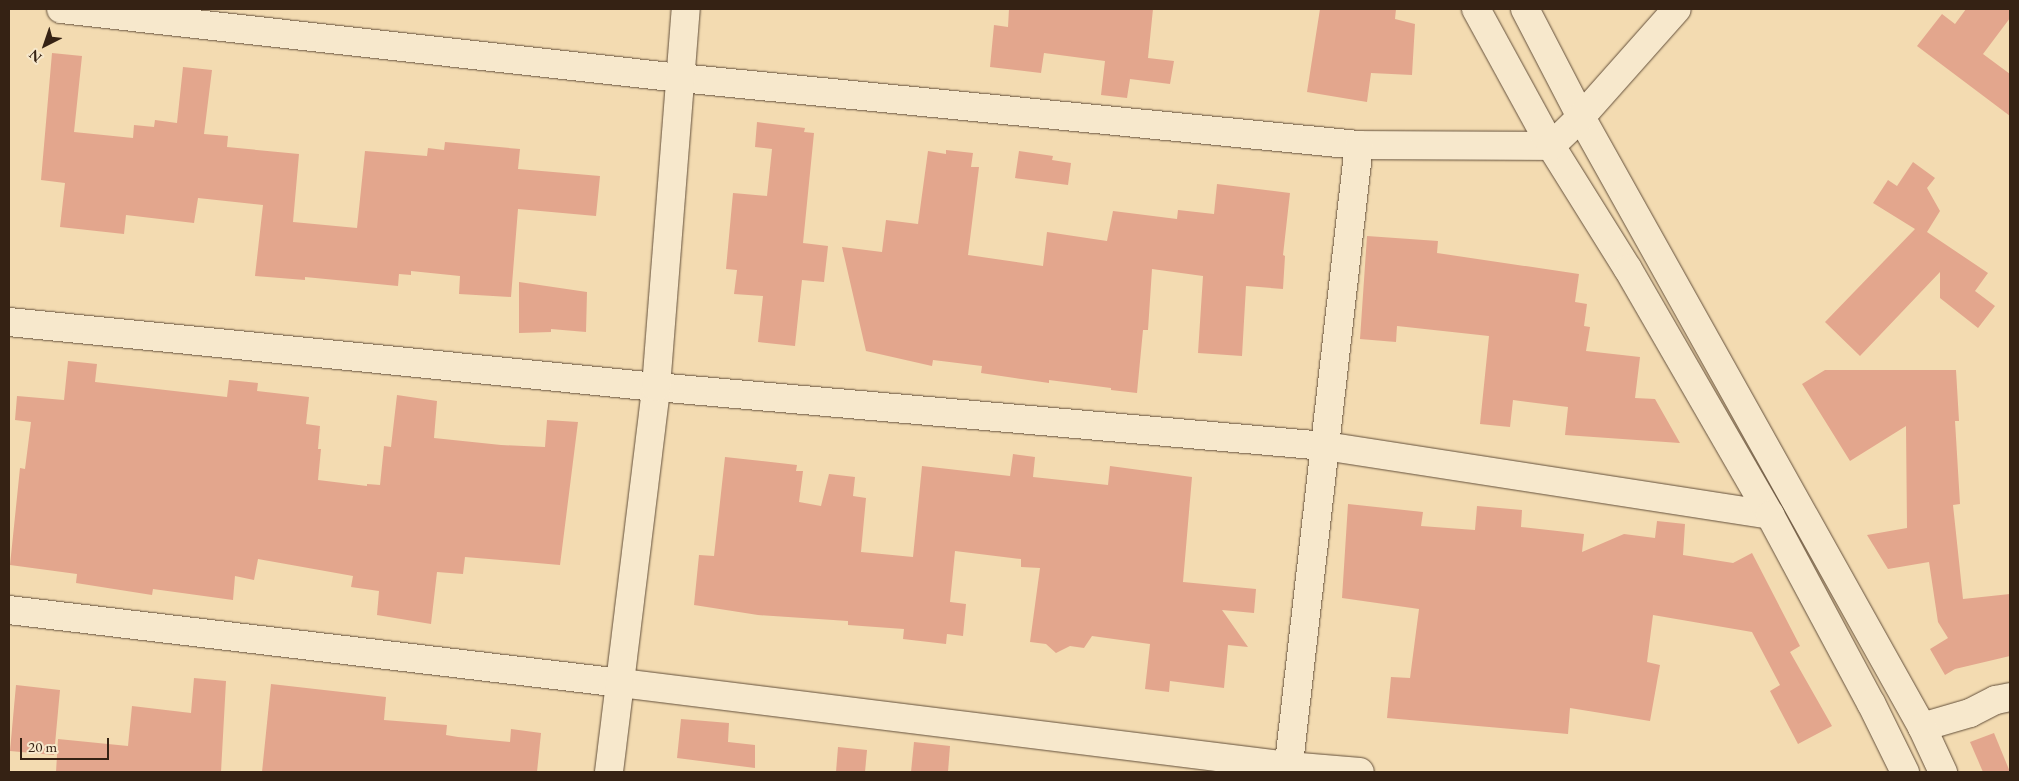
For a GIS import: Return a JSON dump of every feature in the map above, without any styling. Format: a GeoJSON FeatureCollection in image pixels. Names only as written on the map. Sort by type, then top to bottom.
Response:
{"type":"FeatureCollection","features":[{"type":"Feature","properties":{"kind":"street"},"geometry":{"type":"LineString","coordinates":[[61,9],[680,78],[1359,145],[1551,146],[1581,117],[1677,9]]}},
{"type":"Feature","properties":{"kind":"street"},"geometry":{"type":"LineString","coordinates":[[609,772],[656,387],[686,9]]}},
{"type":"Feature","properties":{"kind":"street"},"geometry":{"type":"LineString","coordinates":[[1476,9],[1551,146],[1628,269],[1770,515],[1871,703],[1905,772]]}},
{"type":"Feature","properties":{"kind":"street"},"geometry":{"type":"LineString","coordinates":[[1525,9],[1581,117],[1922,727],[1943,772]]}},
{"type":"Feature","properties":{"kind":"street"},"geometry":{"type":"LineString","coordinates":[[1288,769],[1359,145]]}},
{"type":"Feature","properties":{"kind":"street"},"geometry":{"type":"LineString","coordinates":[[9,322],[656,387],[1325,446],[1770,515]]}},
{"type":"Feature","properties":{"kind":"street"},"geometry":{"type":"LineString","coordinates":[[9,610],[621,683],[1288,769],[1360,772]]}},
{"type":"Feature","properties":{"kind":"street"},"geometry":{"type":"LineString","coordinates":[[1922,727],[1970,713],[1996,700],[2010,697]]}},
{"type":"Feature","properties":{"kind":"building"},"geometry":{"type":"Polygon","coordinates":[[[1009,9],[1153,9],[1148,58],[1174,61],[1170,84],[1130,79],[1127,98],[1101,95],[1105,61],[1044,53],[1041,73],[990,67],[994,25],[1008,27],[1009,9]]]}},
{"type":"Feature","properties":{"kind":"building"},"geometry":{"type":"Polygon","coordinates":[[[1320,9],[1396,9],[1395,19],[1415,24],[1412,75],[1371,73],[1367,102],[1307,92],[1320,9]]]}},
{"type":"Feature","properties":{"kind":"building"},"geometry":{"type":"Polygon","coordinates":[[[1966,9],[2010,9],[2010,18],[1983,54],[2010,74],[2010,116],[1917,46],[1942,14],[1955,24],[1966,9]]]}},
{"type":"Feature","properties":{"kind":"building"},"geometry":{"type":"Polygon","coordinates":[[[52,53],[82,56],[74,132],[133,138],[134,125],[154,127],[155,120],[177,123],[183,67],[212,70],[204,134],[228,136],[227,147],[299,154],[293,222],[357,228],[365,151],[427,156],[428,148],[444,150],[445,142],[520,149],[518,169],[600,176],[596,216],[518,209],[511,297],[459,294],[460,276],[411,271],[411,275],[399,274],[398,286],[305,277],[305,280],[255,276],[263,205],[198,198],[194,223],[126,215],[124,234],[60,227],[65,183],[41,180],[52,53]]]}},
{"type":"Feature","properties":{"kind":"building"},"geometry":{"type":"Polygon","coordinates":[[[757,122],[805,128],[804,132],[814,133],[803,243],[828,246],[824,282],[802,280],[795,346],[758,342],[763,296],[734,294],[737,270],[726,269],[733,193],[767,196],[772,149],[755,147],[757,122]]]}},
{"type":"Feature","properties":{"kind":"building"},"geometry":{"type":"Polygon","coordinates":[[[946,150],[973,153],[971,167],[979,167],[968,255],[1043,266],[1047,232],[1107,241],[1113,211],[1177,219],[1178,210],[1214,214],[1217,184],[1290,193],[1283,255],[1285,256],[1283,289],[1246,286],[1242,356],[1198,353],[1203,276],[1152,269],[1148,330],[1143,330],[1137,393],[1049,380],[1049,383],[981,373],[982,366],[933,360],[932,366],[866,351],[842,247],[882,252],[886,220],[918,224],[928,151],[946,154],[946,150]]]}},
{"type":"Feature","properties":{"kind":"building"},"geometry":{"type":"Polygon","coordinates":[[[1019,151],[1053,156],[1052,160],[1071,163],[1068,185],[1015,178],[1019,151]]]}},
{"type":"Feature","properties":{"kind":"building"},"geometry":{"type":"Polygon","coordinates":[[[1913,162],[1935,178],[1927,188],[1940,211],[1927,232],[1988,273],[1975,291],[1995,306],[1978,328],[1940,298],[1940,272],[1860,356],[1825,322],[1915,229],[1873,203],[1888,180],[1897,186],[1913,162]]]}},
{"type":"Feature","properties":{"kind":"building"},"geometry":{"type":"Polygon","coordinates":[[[1367,236],[1438,241],[1437,253],[1579,274],[1575,302],[1587,304],[1584,326],[1590,327],[1586,351],[1640,357],[1635,398],[1655,399],[1680,443],[1565,435],[1568,407],[1513,400],[1510,427],[1480,424],[1489,336],[1397,326],[1396,342],[1360,339],[1367,236]]]}},
{"type":"Feature","properties":{"kind":"building"},"geometry":{"type":"Polygon","coordinates":[[[519,282],[587,292],[586,332],[551,329],[551,332],[519,333],[519,282]]]}},
{"type":"Feature","properties":{"kind":"building"},"geometry":{"type":"Polygon","coordinates":[[[68,361],[97,364],[95,382],[227,397],[229,380],[258,383],[257,391],[309,397],[306,424],[320,426],[318,449],[321,449],[318,480],[367,486],[367,484],[380,485],[384,446],[391,447],[397,395],[437,401],[434,438],[501,445],[545,447],[547,420],[578,422],[560,565],[465,557],[463,574],[437,572],[431,624],[377,615],[379,591],[351,587],[353,576],[258,559],[254,580],[235,576],[233,600],[153,589],[152,595],[76,583],[77,574],[10,565],[20,468],[25,469],[31,422],[15,420],[17,396],[64,400],[68,361]]]}},
{"type":"Feature","properties":{"kind":"building"},"geometry":{"type":"Polygon","coordinates":[[[1825,370],[1956,370],[1959,421],[1955,421],[1960,504],[1953,505],[1963,599],[2010,594],[2010,656],[1955,669],[1945,675],[1930,649],[1948,638],[1938,622],[1929,562],[1888,569],[1867,535],[1907,528],[1906,426],[1850,461],[1802,384],[1825,370]]]}},
{"type":"Feature","properties":{"kind":"building"},"geometry":{"type":"Polygon","coordinates":[[[1013,454],[1035,457],[1033,477],[1108,485],[1110,466],[1192,477],[1183,582],[1256,589],[1254,613],[1222,610],[1248,647],[1228,645],[1224,688],[1170,681],[1169,692],[1145,689],[1150,644],[1092,636],[1084,648],[1070,646],[1056,653],[1046,644],[1030,642],[1040,568],[1021,567],[1021,559],[955,551],[950,602],[966,604],[963,636],[947,634],[946,644],[903,639],[904,629],[848,625],[848,621],[758,615],[694,605],[699,555],[714,556],[725,457],[797,465],[796,471],[803,471],[799,502],[821,506],[829,474],[855,477],[853,496],[866,498],[861,552],[913,557],[922,466],[1010,476],[1013,454]]]}},
{"type":"Feature","properties":{"kind":"building"},"geometry":{"type":"Polygon","coordinates":[[[1348,504],[1423,512],[1421,526],[1475,530],[1477,506],[1522,510],[1521,527],[1584,534],[1582,552],[1624,534],[1655,538],[1657,521],[1685,524],[1683,555],[1733,563],[1752,553],[1800,646],[1790,652],[1832,726],[1798,744],[1770,691],[1780,685],[1752,632],[1653,615],[1647,662],[1660,665],[1650,721],[1570,708],[1568,734],[1387,718],[1391,677],[1410,678],[1419,609],[1342,598],[1348,504]]]}},
{"type":"Feature","properties":{"kind":"building"},"geometry":{"type":"Polygon","coordinates":[[[194,678],[226,681],[221,772],[56,772],[58,739],[128,746],[132,706],[191,713],[194,678]]]}},
{"type":"Feature","properties":{"kind":"building"},"geometry":{"type":"Polygon","coordinates":[[[271,684],[386,697],[384,720],[447,725],[446,735],[510,742],[511,729],[541,733],[537,772],[262,772],[271,684]]]}},
{"type":"Feature","properties":{"kind":"building"},"geometry":{"type":"Polygon","coordinates":[[[16,685],[60,690],[54,755],[10,751],[16,685]]]}},
{"type":"Feature","properties":{"kind":"building"},"geometry":{"type":"Polygon","coordinates":[[[681,719],[729,723],[728,742],[755,745],[755,768],[677,758],[681,719]]]}},
{"type":"Feature","properties":{"kind":"building"},"geometry":{"type":"Polygon","coordinates":[[[1994,733],[2010,772],[1983,772],[1970,742],[1994,733]]]}},
{"type":"Feature","properties":{"kind":"building"},"geometry":{"type":"Polygon","coordinates":[[[914,742],[950,746],[948,772],[911,772],[914,742]]]}},
{"type":"Feature","properties":{"kind":"building"},"geometry":{"type":"Polygon","coordinates":[[[838,747],[867,750],[865,772],[836,772],[838,747]]]}}]}
